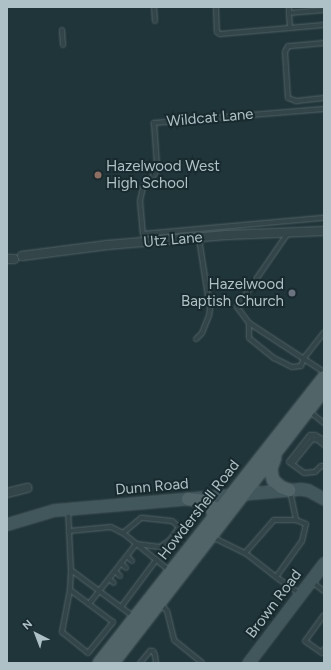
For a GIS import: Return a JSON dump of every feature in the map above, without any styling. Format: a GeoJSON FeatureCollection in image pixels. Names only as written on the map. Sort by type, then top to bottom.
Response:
{"type":"FeatureCollection","features":[{"type":"Feature","properties":{"kind":"main road","name":"Howdershell Road"},"geometry":{"type":"LineString","coordinates":[[99,663],[324,377]]}},
{"type":"Feature","properties":{"kind":"main road","name":"Howdershell Road"},"geometry":{"type":"LineString","coordinates":[[113,663],[324,390]]}},
{"type":"Feature","properties":{"kind":"main road"},"geometry":{"type":"LineString","coordinates":[[279,450],[271,469],[272,480],[281,487],[289,490]]}},
{"type":"Feature","properties":{"kind":"main road"},"geometry":{"type":"LineString","coordinates":[[188,499],[205,502],[211,506],[214,516]]}},
{"type":"Feature","properties":{"kind":"street","name":"Utz Lane"},"geometry":{"type":"LineString","coordinates":[[22,256],[107,245],[199,239],[226,235],[324,231]]}},
{"type":"Feature","properties":{"kind":"street"},"geometry":{"type":"LineString","coordinates":[[7,493],[27,488]]}},
{"type":"Feature","properties":{"kind":"street","name":"Dunn Road"},"geometry":{"type":"LineString","coordinates":[[7,524],[38,514],[68,509],[289,490],[308,490],[324,499]]}},
{"type":"Feature","properties":{"kind":"street","name":"Brown Road"},"geometry":{"type":"LineString","coordinates":[[248,663],[324,562]]}},
{"type":"Feature","properties":{"kind":"lane"},"geometry":{"type":"LineString","coordinates":[[154,7],[155,21]]}},
{"type":"Feature","properties":{"kind":"lane"},"geometry":{"type":"LineString","coordinates":[[216,7],[217,32],[220,34],[324,25]]}},
{"type":"Feature","properties":{"kind":"lane"},"geometry":{"type":"LineString","coordinates":[[288,29],[289,7]]}},
{"type":"Feature","properties":{"kind":"lane"},"geometry":{"type":"LineString","coordinates":[[289,13],[324,10]]}},
{"type":"Feature","properties":{"kind":"lane"},"geometry":{"type":"LineString","coordinates":[[62,30],[62,45]]}},
{"type":"Feature","properties":{"kind":"lane"},"geometry":{"type":"LineString","coordinates":[[324,43],[288,46],[285,52],[288,98],[296,101],[324,98]]}},
{"type":"Feature","properties":{"kind":"lane","name":"Wildcat Lane"},"geometry":{"type":"LineString","coordinates":[[324,109],[154,123],[157,165],[154,174],[140,193],[143,234],[324,218]]}},
{"type":"Feature","properties":{"kind":"lane"},"geometry":{"type":"LineString","coordinates":[[289,232],[237,307],[250,323],[324,372]]}},
{"type":"Feature","properties":{"kind":"lane"},"geometry":{"type":"LineString","coordinates":[[196,339],[202,333],[209,316],[210,309],[199,239]]}},
{"type":"Feature","properties":{"kind":"lane"},"geometry":{"type":"LineString","coordinates":[[250,323],[249,338],[274,358],[292,367],[301,366],[304,358],[324,332]]}},
{"type":"Feature","properties":{"kind":"lane"},"geometry":{"type":"LineString","coordinates":[[309,410],[324,423]]}},
{"type":"Feature","properties":{"kind":"lane"},"geometry":{"type":"LineString","coordinates":[[324,440],[315,434],[310,435],[289,462],[304,473],[316,472],[321,466],[324,466]]}},
{"type":"Feature","properties":{"kind":"lane"},"geometry":{"type":"LineString","coordinates":[[292,464],[312,440],[318,440],[324,445]]}},
{"type":"Feature","properties":{"kind":"lane"},"geometry":{"type":"LineString","coordinates":[[289,490],[296,520]]}},
{"type":"Feature","properties":{"kind":"lane"},"geometry":{"type":"LineString","coordinates":[[68,509],[71,570],[70,590],[62,632],[88,653],[113,622],[70,590]]}},
{"type":"Feature","properties":{"kind":"lane"},"geometry":{"type":"LineString","coordinates":[[123,533],[141,518],[172,521],[179,527],[170,540],[160,547],[136,544]]}},
{"type":"Feature","properties":{"kind":"lane"},"geometry":{"type":"LineString","coordinates":[[245,553],[274,520],[296,520],[306,524],[302,541],[276,577]]}},
{"type":"Feature","properties":{"kind":"lane"},"geometry":{"type":"LineString","coordinates":[[69,531],[111,527],[123,533],[170,572]]}},
{"type":"Feature","properties":{"kind":"lane"},"geometry":{"type":"LineString","coordinates":[[211,537],[245,553],[301,594]]}},
{"type":"Feature","properties":{"kind":"lane"},"geometry":{"type":"LineString","coordinates":[[89,604],[136,544]]}},
{"type":"Feature","properties":{"kind":"lane"},"geometry":{"type":"LineString","coordinates":[[127,556],[132,561]]}},
{"type":"Feature","properties":{"kind":"lane"},"geometry":{"type":"LineString","coordinates":[[120,606],[156,560]]}},
{"type":"Feature","properties":{"kind":"lane"},"geometry":{"type":"LineString","coordinates":[[121,563],[126,568]]}},
{"type":"Feature","properties":{"kind":"lane"},"geometry":{"type":"LineString","coordinates":[[142,568],[147,572]]}},
{"type":"Feature","properties":{"kind":"lane"},"geometry":{"type":"LineString","coordinates":[[71,570],[135,617]]}},
{"type":"Feature","properties":{"kind":"lane"},"geometry":{"type":"LineString","coordinates":[[115,571],[120,576]]}},
{"type":"Feature","properties":{"kind":"lane"},"geometry":{"type":"LineString","coordinates":[[136,576],[141,580]]}},
{"type":"Feature","properties":{"kind":"lane"},"geometry":{"type":"LineString","coordinates":[[109,579],[114,583]]}},
{"type":"Feature","properties":{"kind":"lane"},"geometry":{"type":"LineString","coordinates":[[311,581],[324,591]]}},
{"type":"Feature","properties":{"kind":"lane"},"geometry":{"type":"LineString","coordinates":[[130,584],[135,588]]}},
{"type":"Feature","properties":{"kind":"lane"},"geometry":{"type":"LineString","coordinates":[[124,591],[129,595]]}},
{"type":"Feature","properties":{"kind":"lane"},"geometry":{"type":"LineString","coordinates":[[160,603],[167,611],[174,640],[202,663]]}},
{"type":"Feature","properties":{"kind":"lane"},"geometry":{"type":"LineString","coordinates":[[324,615],[305,641],[322,653],[324,649]]}},
{"type":"Feature","properties":{"kind":"lane"},"geometry":{"type":"LineString","coordinates":[[140,663],[150,651],[153,651],[156,663]]}},
{"type":"Feature","properties":{"kind":"place","name":"Hazelwood West High School"},"geometry":{"type":"Point","coordinates":[98,175]}},
{"type":"Feature","properties":{"kind":"place","name":"Hazelwood Baptish Church"},"geometry":{"type":"Point","coordinates":[292,293]}}]}
